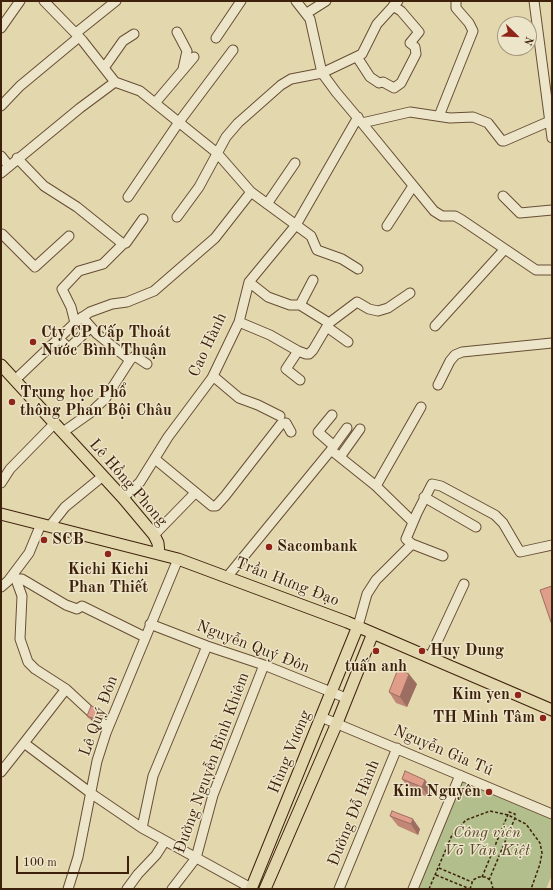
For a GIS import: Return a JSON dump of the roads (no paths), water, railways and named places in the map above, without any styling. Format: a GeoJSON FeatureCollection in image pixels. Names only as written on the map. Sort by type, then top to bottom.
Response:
{"type":"FeatureCollection","features":[{"type":"Feature","properties":{"kind":"main road","name":"Lê Hồng Phong"},"geometry":{"type":"LineString","coordinates":[[1,365],[123,498],[154,535],[158,543],[159,554]]}},
{"type":"Feature","properties":{"kind":"main road","name":"Trần Hưng Đạo"},"geometry":{"type":"LineString","coordinates":[[1,514],[178,559],[373,632],[552,710]]}},
{"type":"Feature","properties":{"kind":"main road","name":"Hùng Vương"},"geometry":{"type":"LineString","coordinates":[[251,888],[358,626]]}},
{"type":"Feature","properties":{"kind":"main road","name":"Hùng Vương"},"geometry":{"type":"LineString","coordinates":[[265,889],[337,723],[373,632]]}},
{"type":"Feature","properties":{"kind":"street"},"geometry":{"type":"LineString","coordinates":[[1,28],[20,1]]}},
{"type":"Feature","properties":{"kind":"street"},"geometry":{"type":"LineString","coordinates":[[44,1],[77,35],[115,82],[140,91],[217,153],[251,192],[314,239],[318,250],[342,259],[358,268]]}},
{"type":"Feature","properties":{"kind":"street"},"geometry":{"type":"LineString","coordinates":[[1,106],[20,86],[116,1]]}},
{"type":"Feature","properties":{"kind":"street"},"geometry":{"type":"LineString","coordinates":[[216,38],[241,1]]}},
{"type":"Feature","properties":{"kind":"street"},"geometry":{"type":"LineString","coordinates":[[296,1],[310,19],[322,73],[434,212],[442,216],[455,216],[536,270],[552,270]]}},
{"type":"Feature","properties":{"kind":"street"},"geometry":{"type":"LineString","coordinates":[[306,13],[326,1]]}},
{"type":"Feature","properties":{"kind":"street"},"geometry":{"type":"LineString","coordinates":[[438,116],[473,31],[469,23],[456,8],[456,1]]}},
{"type":"Feature","properties":{"kind":"street"},"geometry":{"type":"LineString","coordinates":[[534,1],[548,72],[552,138]]}},
{"type":"Feature","properties":{"kind":"street"},"geometry":{"type":"LineString","coordinates":[[177,217],[199,187],[226,137],[238,122],[281,85],[291,79],[322,73],[357,57],[365,49],[377,24],[395,3],[400,11],[419,32],[410,43],[415,47],[416,54],[401,83],[394,88],[383,82],[379,83],[370,77],[357,57]]}},
{"type":"Feature","properties":{"kind":"street"},"geometry":{"type":"LineString","coordinates":[[177,32],[187,51],[183,69]]}},
{"type":"Feature","properties":{"kind":"street"},"geometry":{"type":"LineString","coordinates":[[104,68],[123,41],[134,34]]}},
{"type":"Feature","properties":{"kind":"street"},"geometry":{"type":"LineString","coordinates":[[128,197],[179,122],[233,50]]}},
{"type":"Feature","properties":{"kind":"street"},"geometry":{"type":"LineString","coordinates":[[155,103],[194,57]]}},
{"type":"Feature","properties":{"kind":"street"},"geometry":{"type":"LineString","coordinates":[[1,173],[17,158],[115,82]]}},
{"type":"Feature","properties":{"kind":"street"},"geometry":{"type":"LineString","coordinates":[[360,120],[410,112],[455,118],[467,117],[480,119],[488,123],[502,141],[550,121]]}},
{"type":"Feature","properties":{"kind":"street","name":"Cao Hành"},"geometry":{"type":"LineString","coordinates":[[123,498],[140,482],[213,376],[239,322],[249,282],[296,225],[360,120]]}},
{"type":"Feature","properties":{"kind":"street"},"geometry":{"type":"LineString","coordinates":[[1,156],[9,166]]}},
{"type":"Feature","properties":{"kind":"street"},"geometry":{"type":"LineString","coordinates":[[17,158],[44,186],[77,208],[123,244]]}},
{"type":"Feature","properties":{"kind":"street"},"geometry":{"type":"LineString","coordinates":[[268,204],[295,163]]}},
{"type":"Feature","properties":{"kind":"street"},"geometry":{"type":"LineString","coordinates":[[387,226],[413,186]]}},
{"type":"Feature","properties":{"kind":"street"},"geometry":{"type":"LineString","coordinates":[[15,380],[82,317],[90,312],[112,304],[133,300],[154,291],[215,238],[251,192]]}},
{"type":"Feature","properties":{"kind":"street"},"geometry":{"type":"LineString","coordinates":[[504,196],[520,213],[552,210]]}},
{"type":"Feature","properties":{"kind":"street"},"geometry":{"type":"LineString","coordinates":[[75,323],[71,307],[62,289],[79,271],[103,264],[123,244],[126,243],[143,219]]}},
{"type":"Feature","properties":{"kind":"street"},"geometry":{"type":"LineString","coordinates":[[1,235],[2,234],[35,267],[69,236]]}},
{"type":"Feature","properties":{"kind":"street"},"geometry":{"type":"LineString","coordinates":[[435,326],[504,250]]}},
{"type":"Feature","properties":{"kind":"street"},"geometry":{"type":"LineString","coordinates":[[300,304],[313,280]]}},
{"type":"Feature","properties":{"kind":"street"},"geometry":{"type":"LineString","coordinates":[[249,282],[268,297],[281,303],[290,305],[300,304],[348,342]]}},
{"type":"Feature","properties":{"kind":"street"},"geometry":{"type":"LineString","coordinates":[[239,322],[270,335],[298,351],[309,354],[328,325],[357,302],[369,310],[378,311],[388,308],[410,293]]}},
{"type":"Feature","properties":{"kind":"street"},"geometry":{"type":"LineString","coordinates":[[82,317],[91,327],[130,360]]}},
{"type":"Feature","properties":{"kind":"street"},"geometry":{"type":"LineString","coordinates":[[59,339],[69,348],[91,327]]}},
{"type":"Feature","properties":{"kind":"street"},"geometry":{"type":"LineString","coordinates":[[438,386],[450,361],[455,355],[462,352],[552,343]]}},
{"type":"Feature","properties":{"kind":"street"},"geometry":{"type":"LineString","coordinates":[[298,351],[286,369],[300,380]]}},
{"type":"Feature","properties":{"kind":"street"},"geometry":{"type":"LineString","coordinates":[[63,432],[90,413],[105,399],[130,360],[135,356],[147,364]]}},
{"type":"Feature","properties":{"kind":"street"},"geometry":{"type":"LineString","coordinates":[[213,376],[239,398],[258,405],[280,416]]}},
{"type":"Feature","properties":{"kind":"street"},"geometry":{"type":"LineString","coordinates":[[376,486],[422,407]]}},
{"type":"Feature","properties":{"kind":"street"},"geometry":{"type":"LineString","coordinates":[[332,415],[318,432],[340,457],[376,486],[412,522]]}},
{"type":"Feature","properties":{"kind":"street"},"geometry":{"type":"LineString","coordinates":[[2,478],[55,423]]}},
{"type":"Feature","properties":{"kind":"street"},"geometry":{"type":"LineString","coordinates":[[155,459],[195,493],[212,506],[216,506],[281,424],[286,423],[291,432]]}},
{"type":"Feature","properties":{"kind":"street"},"geometry":{"type":"LineString","coordinates":[[227,577],[347,428]]}},
{"type":"Feature","properties":{"kind":"street"},"geometry":{"type":"LineString","coordinates":[[340,457],[360,429]]}},
{"type":"Feature","properties":{"kind":"street"},"geometry":{"type":"LineString","coordinates":[[1,587],[15,577],[45,525],[103,476]]}},
{"type":"Feature","properties":{"kind":"street"},"geometry":{"type":"LineString","coordinates":[[443,556],[412,544],[406,539],[424,497],[432,484],[436,483],[495,515],[503,523],[520,552],[552,545]]}},
{"type":"Feature","properties":{"kind":"street"},"geometry":{"type":"LineString","coordinates":[[154,535],[195,493]]}},
{"type":"Feature","properties":{"kind":"street"},"geometry":{"type":"LineString","coordinates":[[424,497],[476,527]]}},
{"type":"Feature","properties":{"kind":"street"},"geometry":{"type":"LineString","coordinates":[[358,626],[368,594],[376,580],[412,544]]}},
{"type":"Feature","properties":{"kind":"street","name":"Lê Quý Đôn"},"geometry":{"type":"LineString","coordinates":[[68,889],[78,857],[92,794],[97,761],[108,728],[178,559]]}},
{"type":"Feature","properties":{"kind":"street"},"geometry":{"type":"LineString","coordinates":[[15,577],[22,579],[66,605],[77,609],[82,606],[145,637]]}},
{"type":"Feature","properties":{"kind":"street"},"geometry":{"type":"LineString","coordinates":[[15,577],[22,596],[20,639],[28,662],[35,669],[66,689],[108,728]]}},
{"type":"Feature","properties":{"kind":"street"},"geometry":{"type":"LineString","coordinates":[[430,657],[464,584]]}},
{"type":"Feature","properties":{"kind":"street","name":"Nguyễn Quý Đôn"},"geometry":{"type":"LineString","coordinates":[[150,624],[346,698]]}},
{"type":"Feature","properties":{"kind":"street"},"geometry":{"type":"LineString","coordinates":[[142,828],[153,776],[206,646]]}},
{"type":"Feature","properties":{"kind":"street","name":"Đường Nguyễn Bỉnh Khiêm"},"geometry":{"type":"LineString","coordinates":[[172,889],[196,858],[213,795],[264,666]]}},
{"type":"Feature","properties":{"kind":"street"},"geometry":{"type":"LineString","coordinates":[[1,772],[66,689]]}},
{"type":"Feature","properties":{"kind":"street","name":"Nguyễn Gia Tú"},"geometry":{"type":"LineString","coordinates":[[321,717],[552,814]]}},
{"type":"Feature","properties":{"kind":"street"},"geometry":{"type":"LineString","coordinates":[[24,743],[92,794],[142,828],[251,888]]}},
{"type":"Feature","properties":{"kind":"street","name":"Đường Đỗ Hành"},"geometry":{"type":"LineString","coordinates":[[338,889],[396,748]]}},
{"type":"Feature","properties":{"kind":"street"},"geometry":{"type":"LineString","coordinates":[[413,889],[460,775]]}},
{"type":"Feature","properties":{"kind":"street"},"geometry":{"type":"LineString","coordinates":[[128,889],[138,874],[156,856],[165,841]]}},
{"type":"Feature","properties":{"kind":"place","name":"Cty CP Cấp Thoát Nước Bình Thuận"},"geometry":{"type":"Point","coordinates":[33,342]}},
{"type":"Feature","properties":{"kind":"place","name":"Trung học Phổ thông Phan Bội Châu"},"geometry":{"type":"Point","coordinates":[12,402]}},
{"type":"Feature","properties":{"kind":"place","name":"SCB"},"geometry":{"type":"Point","coordinates":[44,540]}},
{"type":"Feature","properties":{"kind":"place","name":"Sacombank"},"geometry":{"type":"Point","coordinates":[269,547]}},
{"type":"Feature","properties":{"kind":"place","name":"Kichi Kichi Phan Thiết"},"geometry":{"type":"Point","coordinates":[108,554]}},
{"type":"Feature","properties":{"kind":"place","name":"tuấn anh"},"geometry":{"type":"Point","coordinates":[376,651]}},
{"type":"Feature","properties":{"kind":"place","name":"Huy Dung"},"geometry":{"type":"Point","coordinates":[422,651]}},
{"type":"Feature","properties":{"kind":"place","name":"Kim yen"},"geometry":{"type":"Point","coordinates":[518,695]}},
{"type":"Feature","properties":{"kind":"place","name":"TH Minh Tâm"},"geometry":{"type":"Point","coordinates":[543,718]}},
{"type":"Feature","properties":{"kind":"place","name":"Kim Nguyên"},"geometry":{"type":"Point","coordinates":[489,792]}},
{"type":"Feature","properties":{"kind":"park label","name":"Công viên Võ Văn Kiệt"},"geometry":{"type":"Point","coordinates":[487,842]}}]}
